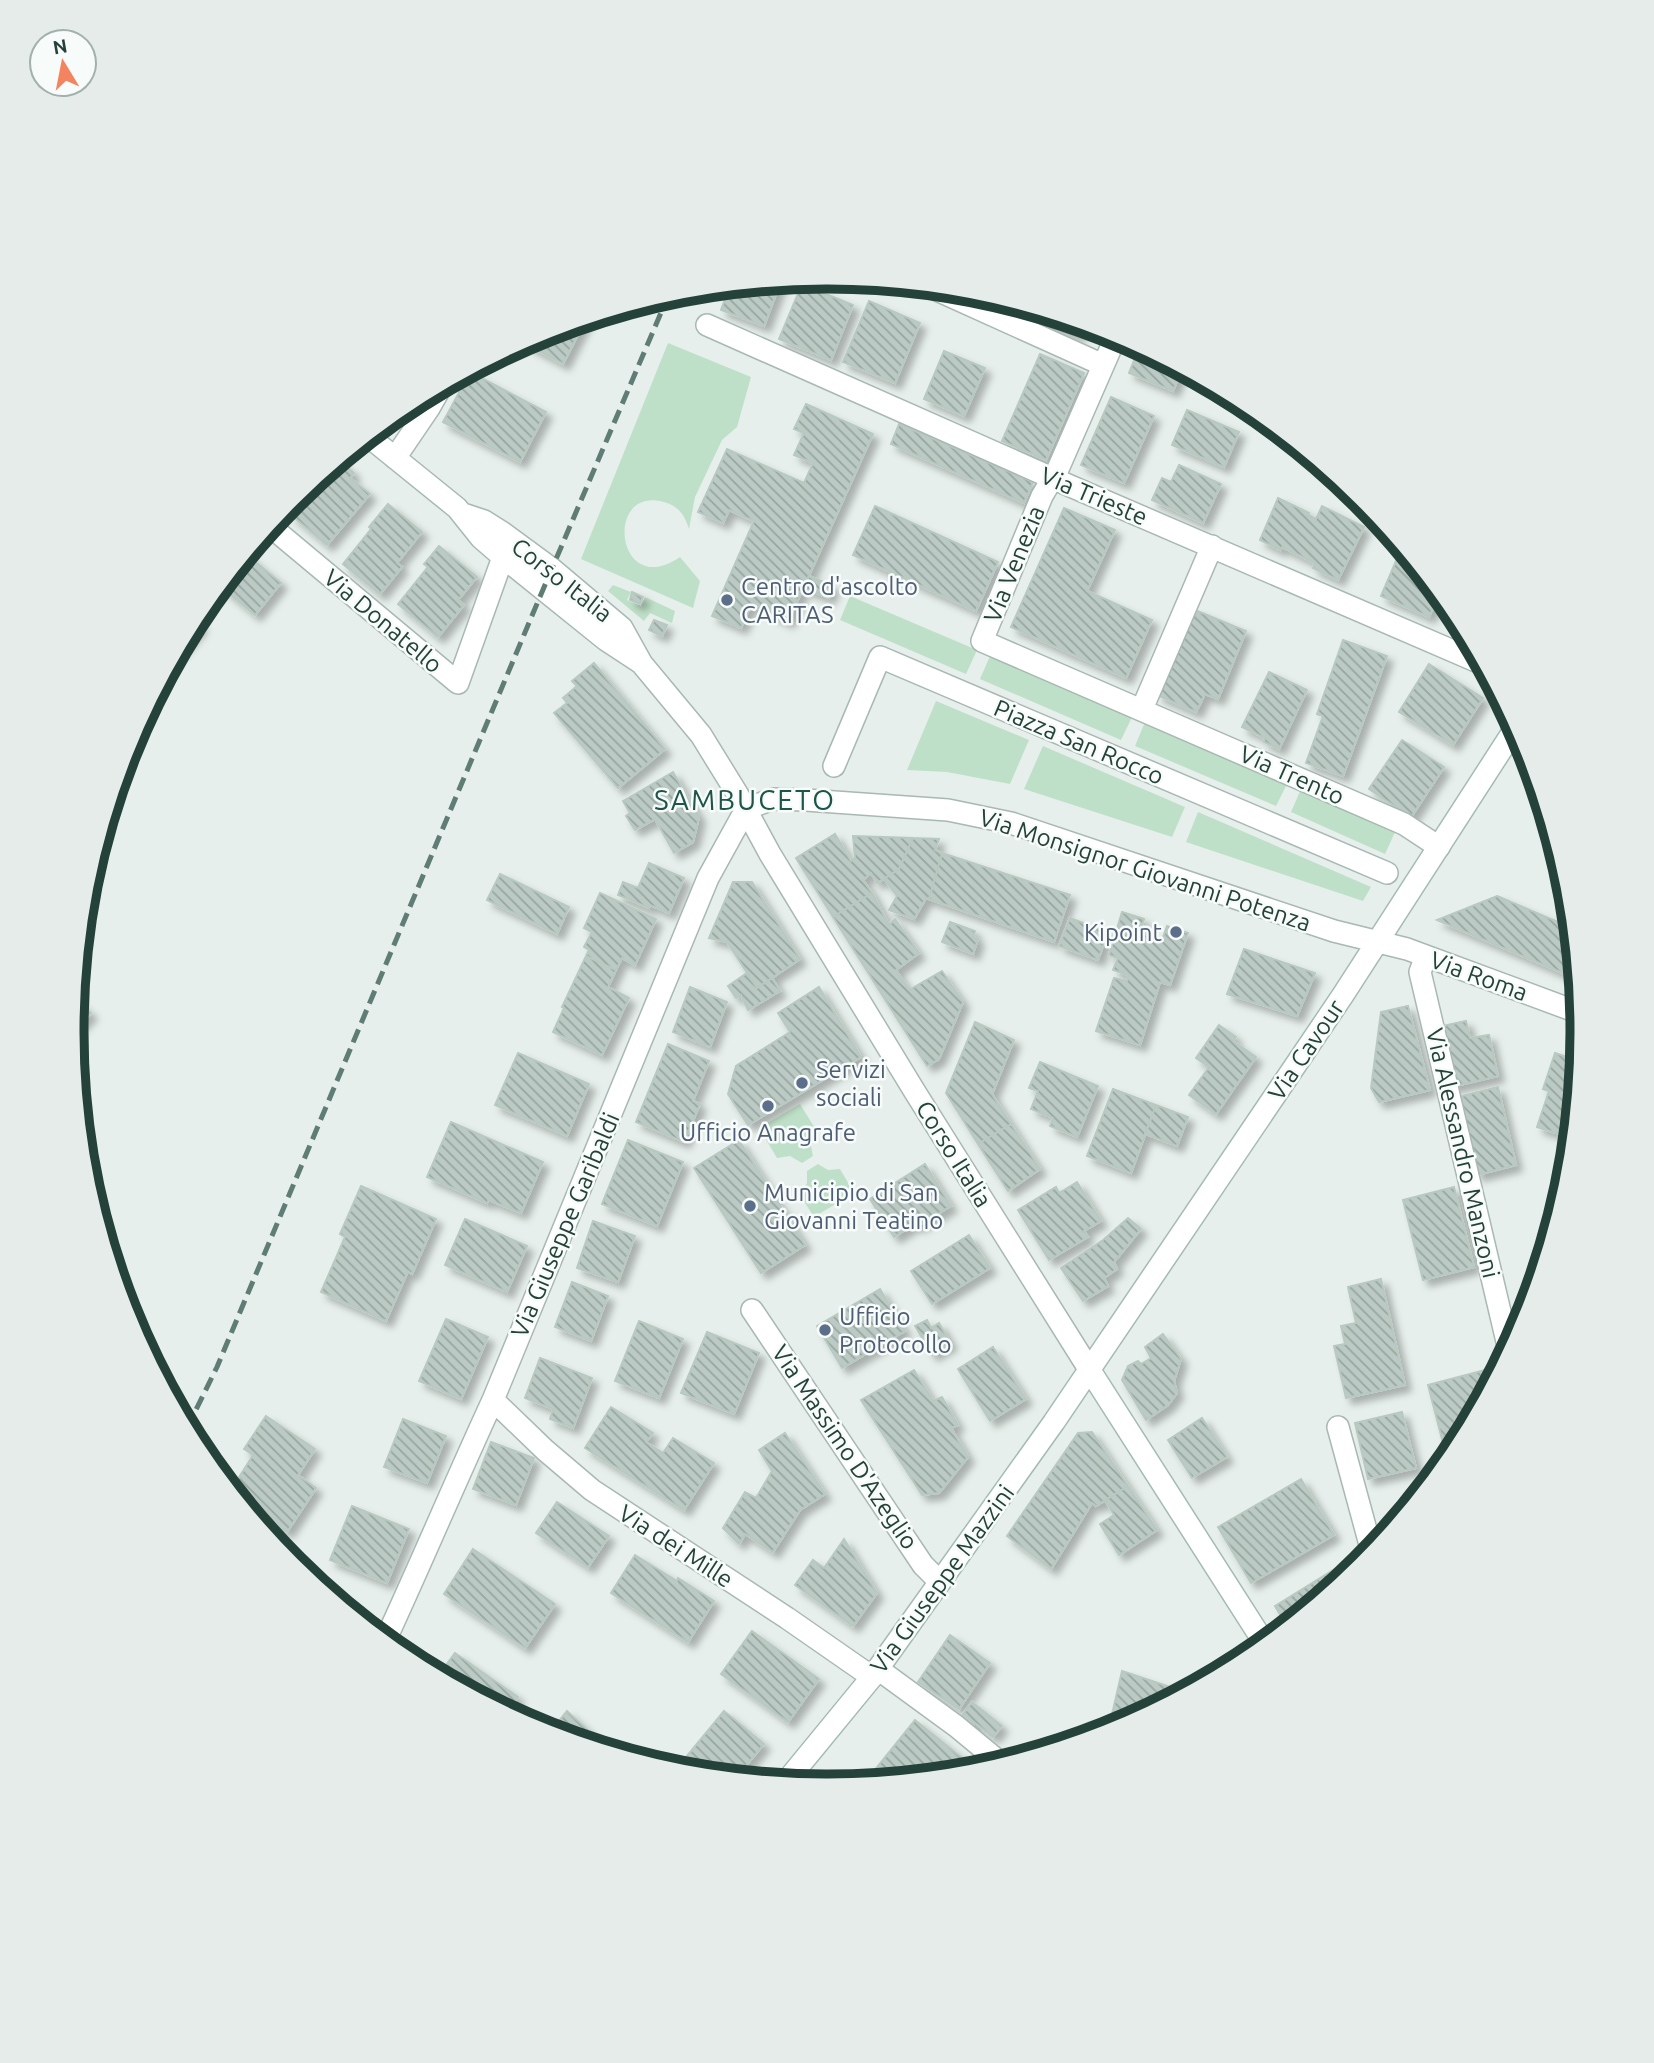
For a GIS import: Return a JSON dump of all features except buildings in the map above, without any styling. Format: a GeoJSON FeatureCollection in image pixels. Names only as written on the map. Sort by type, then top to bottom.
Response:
{"type":"FeatureCollection","features":[{"type":"Feature","properties":{"kind":"street"},"geometry":{"type":"LineString","coordinates":[[962,301],[1103,365]]}},
{"type":"Feature","properties":{"kind":"street","name":"Via Trieste"},"geometry":{"type":"LineString","coordinates":[[707,325],[1469,658]]}},
{"type":"Feature","properties":{"kind":"street","name":"Via Venezia"},"geometry":{"type":"LineString","coordinates":[[982,641],[1042,496],[1112,345]]}},
{"type":"Feature","properties":{"kind":"street"},"geometry":{"type":"LineString","coordinates":[[395,458],[432,403]]}},
{"type":"Feature","properties":{"kind":"street","name":"Corso Italia"},"geometry":{"type":"LineString","coordinates":[[375,442],[463,514],[481,538],[606,640],[642,664]]}},
{"type":"Feature","properties":{"kind":"street","name":"Corso Italia"},"geometry":{"type":"LineString","coordinates":[[463,514],[494,527],[552,569],[622,628],[642,664],[701,735],[901,1069],[1259,1635]]}},
{"type":"Feature","properties":{"kind":"street","name":"Via Donatello"},"geometry":{"type":"LineString","coordinates":[[277,532],[458,683],[503,556]]}},
{"type":"Feature","properties":{"kind":"street"},"geometry":{"type":"LineString","coordinates":[[1142,709],[1212,546]]}},
{"type":"Feature","properties":{"kind":"street","name":"Via Trento"},"geometry":{"type":"LineString","coordinates":[[982,641],[1404,824],[1439,847]]}},
{"type":"Feature","properties":{"kind":"street","name":"Piazza San Rocco"},"geometry":{"type":"LineString","coordinates":[[834,766],[880,657],[1387,873]]}},
{"type":"Feature","properties":{"kind":"street","name":"Via Cavour"},"geometry":{"type":"LineString","coordinates":[[1089,1369],[1377,943],[1509,738]]}},
{"type":"Feature","properties":{"kind":"street","name":"Via Monsignor Giovanni Potenza"},"geometry":{"type":"LineString","coordinates":[[746,809],[773,799],[914,806],[977,815],[1044,833],[1377,943]]}},
{"type":"Feature","properties":{"kind":"street","name":"Via Giuseppe Garibaldi"},"geometry":{"type":"LineString","coordinates":[[390,1632],[493,1400],[708,878],[746,809]]}},
{"type":"Feature","properties":{"kind":"street","name":"Via Roma"},"geometry":{"type":"LineString","coordinates":[[1377,943],[1426,956],[1569,1009]]}},
{"type":"Feature","properties":{"kind":"street","name":"Via Alessandro Manzoni"},"geometry":{"type":"LineString","coordinates":[[1426,956],[1420,972],[1505,1333]]}},
{"type":"Feature","properties":{"kind":"street","name":"Via Massimo D'Azeglio"},"geometry":{"type":"LineString","coordinates":[[752,1310],[923,1565],[940,1582]]}},
{"type":"Feature","properties":{"kind":"street","name":"Via Giuseppe Mazzini"},"geometry":{"type":"LineString","coordinates":[[793,1773],[875,1673],[1055,1422],[1089,1369]]}},
{"type":"Feature","properties":{"kind":"street","name":"Via dei Mille"},"geometry":{"type":"LineString","coordinates":[[493,1400],[592,1490],[956,1726],[992,1755]]}},
{"type":"Feature","properties":{"kind":"street"},"geometry":{"type":"LineString","coordinates":[[1338,1427],[1369,1539]]}},
{"type":"Feature","properties":{"kind":"green space"},"geometry":{"type":"Polygon","coordinates":[[[668,343],[751,377],[737,427],[722,440],[695,497],[689,529],[681,512],[664,502],[645,501],[632,510],[625,524],[625,540],[631,554],[642,565],[658,567],[680,557],[700,581],[693,608],[581,559],[668,343]]]}},
{"type":"Feature","properties":{"kind":"green space"},"geometry":{"type":"Polygon","coordinates":[[[613,585],[631,592],[627,600],[641,606],[645,597],[675,611],[672,623],[650,613],[644,621],[608,591],[613,585]]]}},
{"type":"Feature","properties":{"kind":"green space"},"geometry":{"type":"Polygon","coordinates":[[[850,596],[977,650],[966,674],[840,620],[850,596]]]}},
{"type":"Feature","properties":{"kind":"green space"},"geometry":{"type":"Polygon","coordinates":[[[990,656],[1132,717],[1121,740],[980,679],[990,656]]]}},
{"type":"Feature","properties":{"kind":"green space"},"geometry":{"type":"Polygon","coordinates":[[[936,701],[1029,740],[1010,784],[947,772],[907,770],[936,701]]]}},
{"type":"Feature","properties":{"kind":"green space"},"geometry":{"type":"Polygon","coordinates":[[[1145,722],[1288,782],[1276,806],[1135,746],[1145,722]]]}},
{"type":"Feature","properties":{"kind":"green space"},"geometry":{"type":"Polygon","coordinates":[[[1043,746],[1185,807],[1172,837],[1024,789],[1043,746]]]}},
{"type":"Feature","properties":{"kind":"green space"},"geometry":{"type":"Polygon","coordinates":[[[1301,789],[1396,830],[1385,854],[1291,812],[1301,789]]]}},
{"type":"Feature","properties":{"kind":"green space"},"geometry":{"type":"Polygon","coordinates":[[[1198,812],[1371,887],[1363,901],[1186,842],[1198,812]]]}},
{"type":"Feature","properties":{"kind":"green space"},"geometry":{"type":"Polygon","coordinates":[[[800,1104],[818,1133],[811,1146],[813,1156],[802,1163],[790,1156],[777,1158],[759,1128],[800,1104]]]}},
{"type":"Feature","properties":{"kind":"green space"},"geometry":{"type":"Polygon","coordinates":[[[818,1164],[828,1170],[840,1169],[854,1193],[814,1217],[800,1195],[807,1183],[807,1171],[818,1164]]]}},
{"type":"Feature","properties":{"kind":"railway"},"geometry":{"type":"LineString","coordinates":[[192,1417],[217,1367],[663,307]]}},
{"type":"Feature","properties":{"kind":"place","name":"Centro d'ascolto CARITAS"},"geometry":{"type":"Point","coordinates":[727,600]}},
{"type":"Feature","properties":{"kind":"place","name":"Kipoint"},"geometry":{"type":"Point","coordinates":[1176,932]}},
{"type":"Feature","properties":{"kind":"place","name":"Servizi sociali"},"geometry":{"type":"Point","coordinates":[802,1083]}},
{"type":"Feature","properties":{"kind":"place","name":"Ufficio Anagrafe"},"geometry":{"type":"Point","coordinates":[768,1106]}},
{"type":"Feature","properties":{"kind":"place","name":"Municipio di San Giovanni Teatino"},"geometry":{"type":"Point","coordinates":[750,1206]}},
{"type":"Feature","properties":{"kind":"place","name":"Ufficio Protocollo"},"geometry":{"type":"Point","coordinates":[825,1330]}},
{"type":"Feature","properties":{"kind":"district","name":"SAMBUCETO"},"geometry":{"type":"Point","coordinates":[745,799]}}]}
